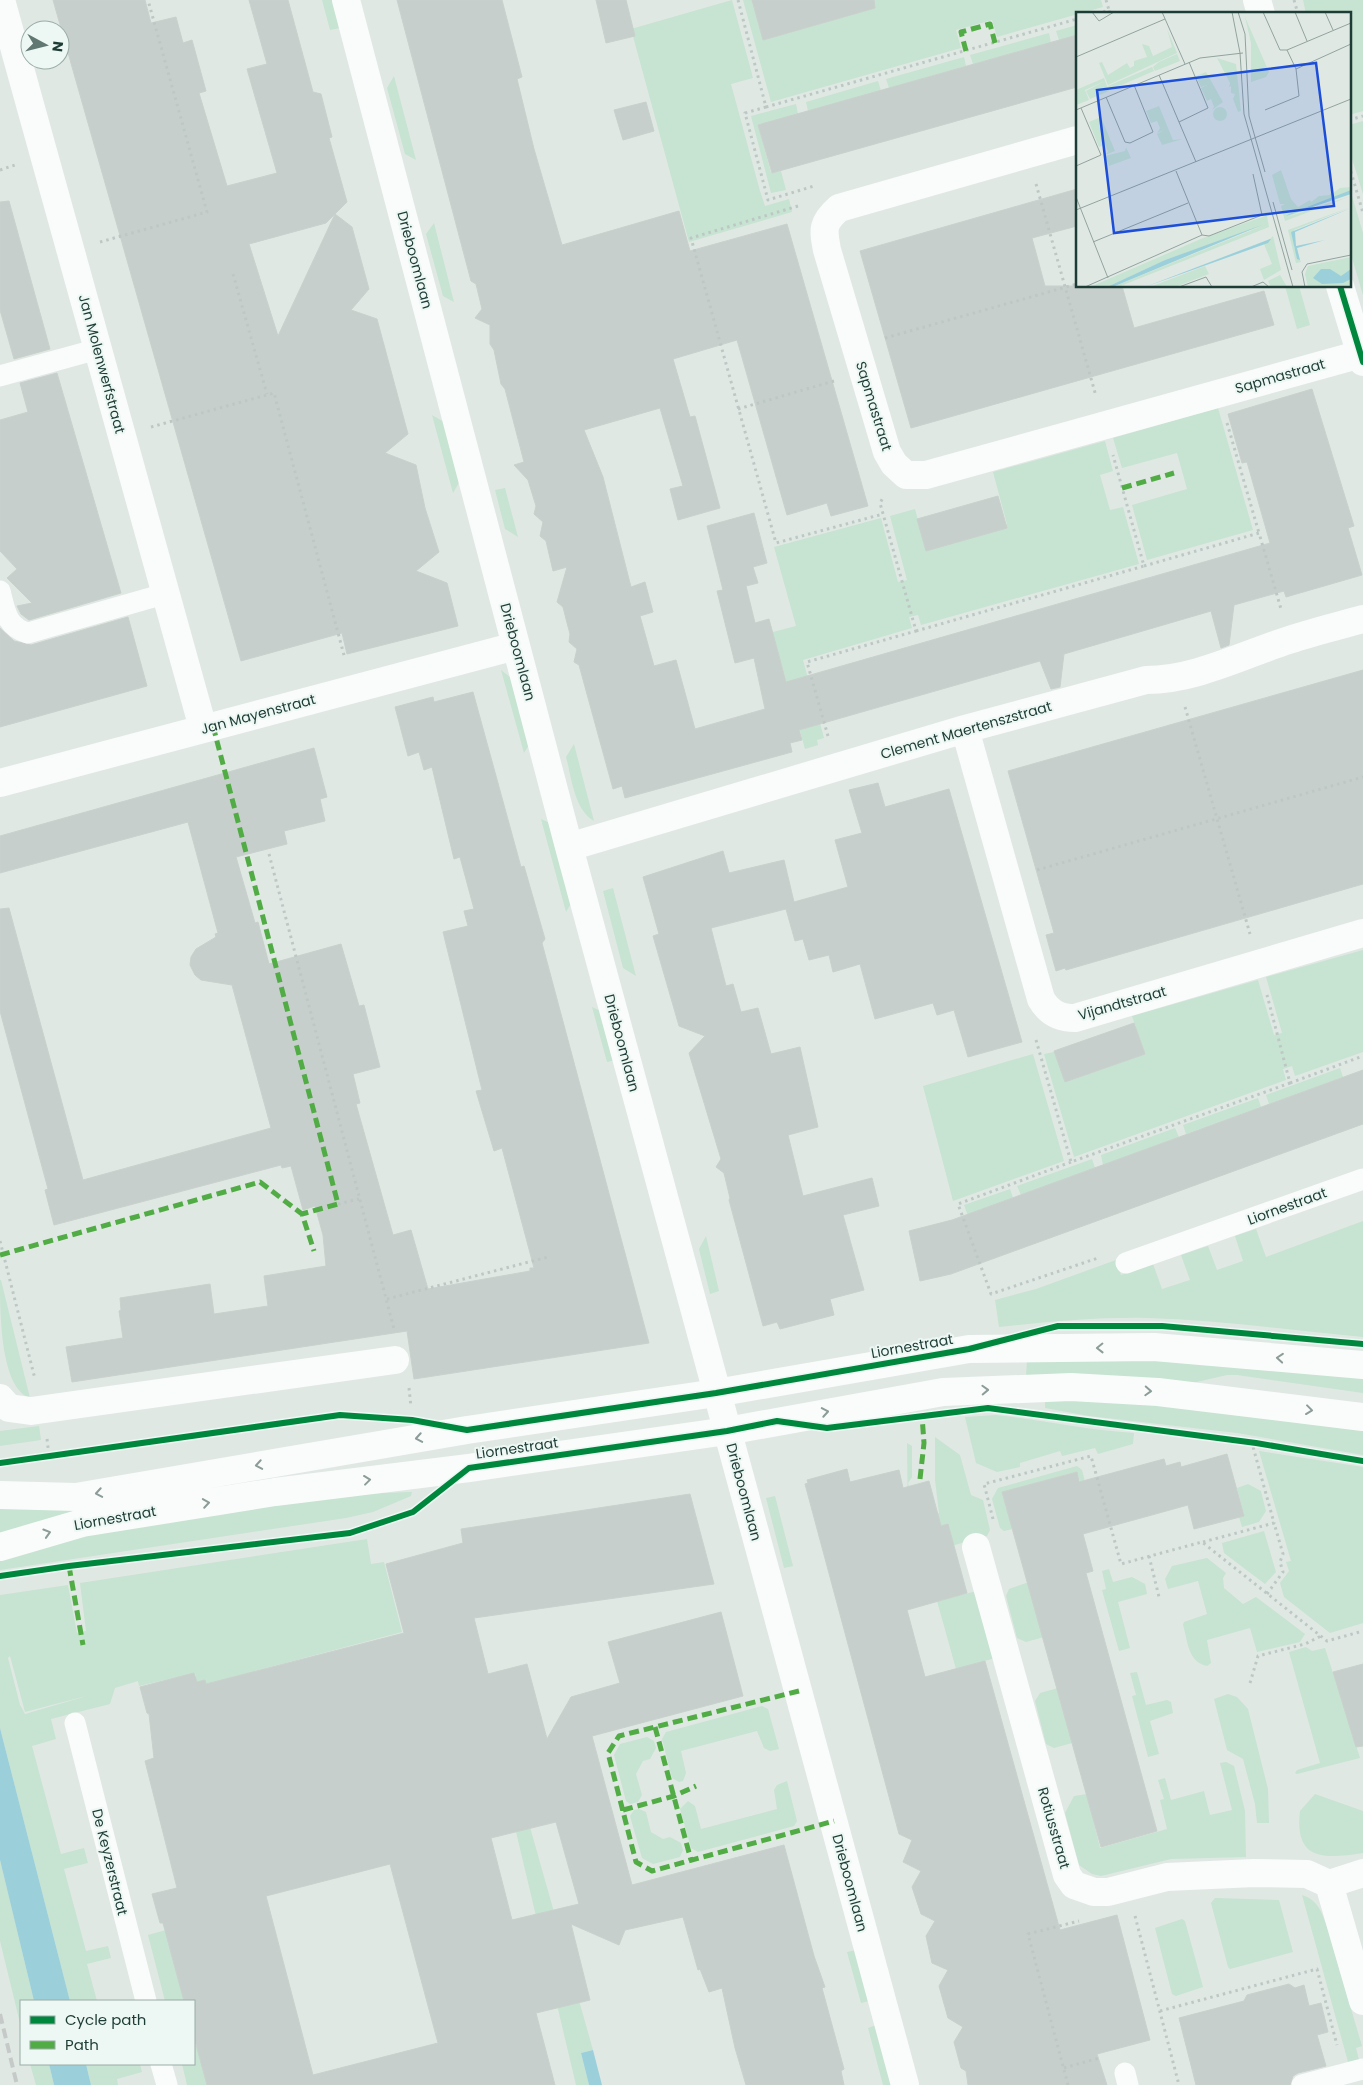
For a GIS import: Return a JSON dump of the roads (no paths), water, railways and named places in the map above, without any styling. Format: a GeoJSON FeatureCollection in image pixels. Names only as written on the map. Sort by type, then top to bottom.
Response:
{"type":"FeatureCollection","features":[{"type":"Feature","properties":{"kind":"street","name":"Jan Molenwerfstraat"},"geometry":{"type":"LineString","coordinates":[[1,0],[164,594],[203,728]]}},
{"type":"Feature","properties":{"kind":"street","name":"Drieboomlaan"},"geometry":{"type":"LineString","coordinates":[[346,0],[569,847],[905,2085]]}},
{"type":"Feature","properties":{"kind":"street","name":"Sapmastraat"},"geometry":{"type":"LineString","coordinates":[[1076,140],[839,208],[829,216],[824,232],[827,250],[887,452],[894,464],[906,475],[926,475],[1218,393],[1362,358]]}},
{"type":"Feature","properties":{"kind":"street"},"geometry":{"type":"LineString","coordinates":[[1341,288],[1362,358]]}},
{"type":"Feature","properties":{"kind":"street","name":"Clement Maertenszstraat"},"geometry":{"type":"LineString","coordinates":[[569,847],[965,729],[1146,680],[1166,680],[1177,677],[1220,665],[1290,640],[1363,620]]}},
{"type":"Feature","properties":{"kind":"street","name":"Jan Mayenstraat"},"geometry":{"type":"LineString","coordinates":[[0,783],[516,646]]}},
{"type":"Feature","properties":{"kind":"street","name":"Vijandtstraat"},"geometry":{"type":"LineString","coordinates":[[965,729],[1041,999],[1046,1007],[1062,1018],[1075,1018],[1363,933]]}},
{"type":"Feature","properties":{"kind":"street","name":"Liornestraat"},"geometry":{"type":"LineString","coordinates":[[0,1495],[76,1497],[467,1430],[716,1393],[969,1349],[1154,1347],[1363,1365]]}},
{"type":"Feature","properties":{"kind":"street"},"geometry":{"type":"LineString","coordinates":[[0,1398],[9,1408],[37,1410],[400,1358]]}},
{"type":"Feature","properties":{"kind":"street","name":"Liornestraat"},"geometry":{"type":"LineString","coordinates":[[0,1547],[82,1523],[275,1492],[727,1431],[943,1392],[1071,1387],[1158,1392],[1363,1417]]}},
{"type":"Feature","properties":{"kind":"street","name":"Rotiusstraat"},"geometry":{"type":"LineString","coordinates":[[976,1547],[1067,1875],[1074,1885],[1094,1892],[1127,1887],[1168,1877],[1280,1872],[1307,1874],[1329,1884]]}},
{"type":"Feature","properties":{"kind":"street"},"geometry":{"type":"LineString","coordinates":[[1363,1873],[1329,1884],[1363,2001]]}},
{"type":"Feature","properties":{"kind":"lane"},"geometry":{"type":"LineString","coordinates":[[0,376],[98,349]]}},
{"type":"Feature","properties":{"kind":"lane"},"geometry":{"type":"LineString","coordinates":[[0,591],[7,617],[17,630],[28,633],[164,594]]}},
{"type":"Feature","properties":{"kind":"lane","name":"Liornestraat"},"geometry":{"type":"LineString","coordinates":[[1126,1263],[1363,1178]]}},
{"type":"Feature","properties":{"kind":"lane","name":"De Keyzerstraat"},"geometry":{"type":"LineString","coordinates":[[75,1723],[146,2000]]}},
{"type":"Feature","properties":{"kind":"lane"},"geometry":{"type":"LineString","coordinates":[[162,2065],[167,2085]]}},
{"type":"Feature","properties":{"kind":"lane"},"geometry":{"type":"LineString","coordinates":[[1302,2085],[1354,2071]]}},
{"type":"Feature","properties":{"kind":"water"},"geometry":{"type":"Polygon","coordinates":[[[0,1728],[70,2000],[34,2000],[0,1860],[0,1728]]]}},
{"type":"Feature","properties":{"kind":"water"},"geometry":{"type":"Polygon","coordinates":[[[593,2050],[602,2085],[589,2085],[581,2053],[593,2050]]]}},
{"type":"Feature","properties":{"kind":"water"},"geometry":{"type":"Polygon","coordinates":[[[49,2065],[86,2065],[91,2085],[54,2085],[49,2065]]]}},
{"type":"Feature","properties":{"kind":"railway"},"geometry":{"type":"LineString","coordinates":[[0,2014],[17,2085]]}}]}
